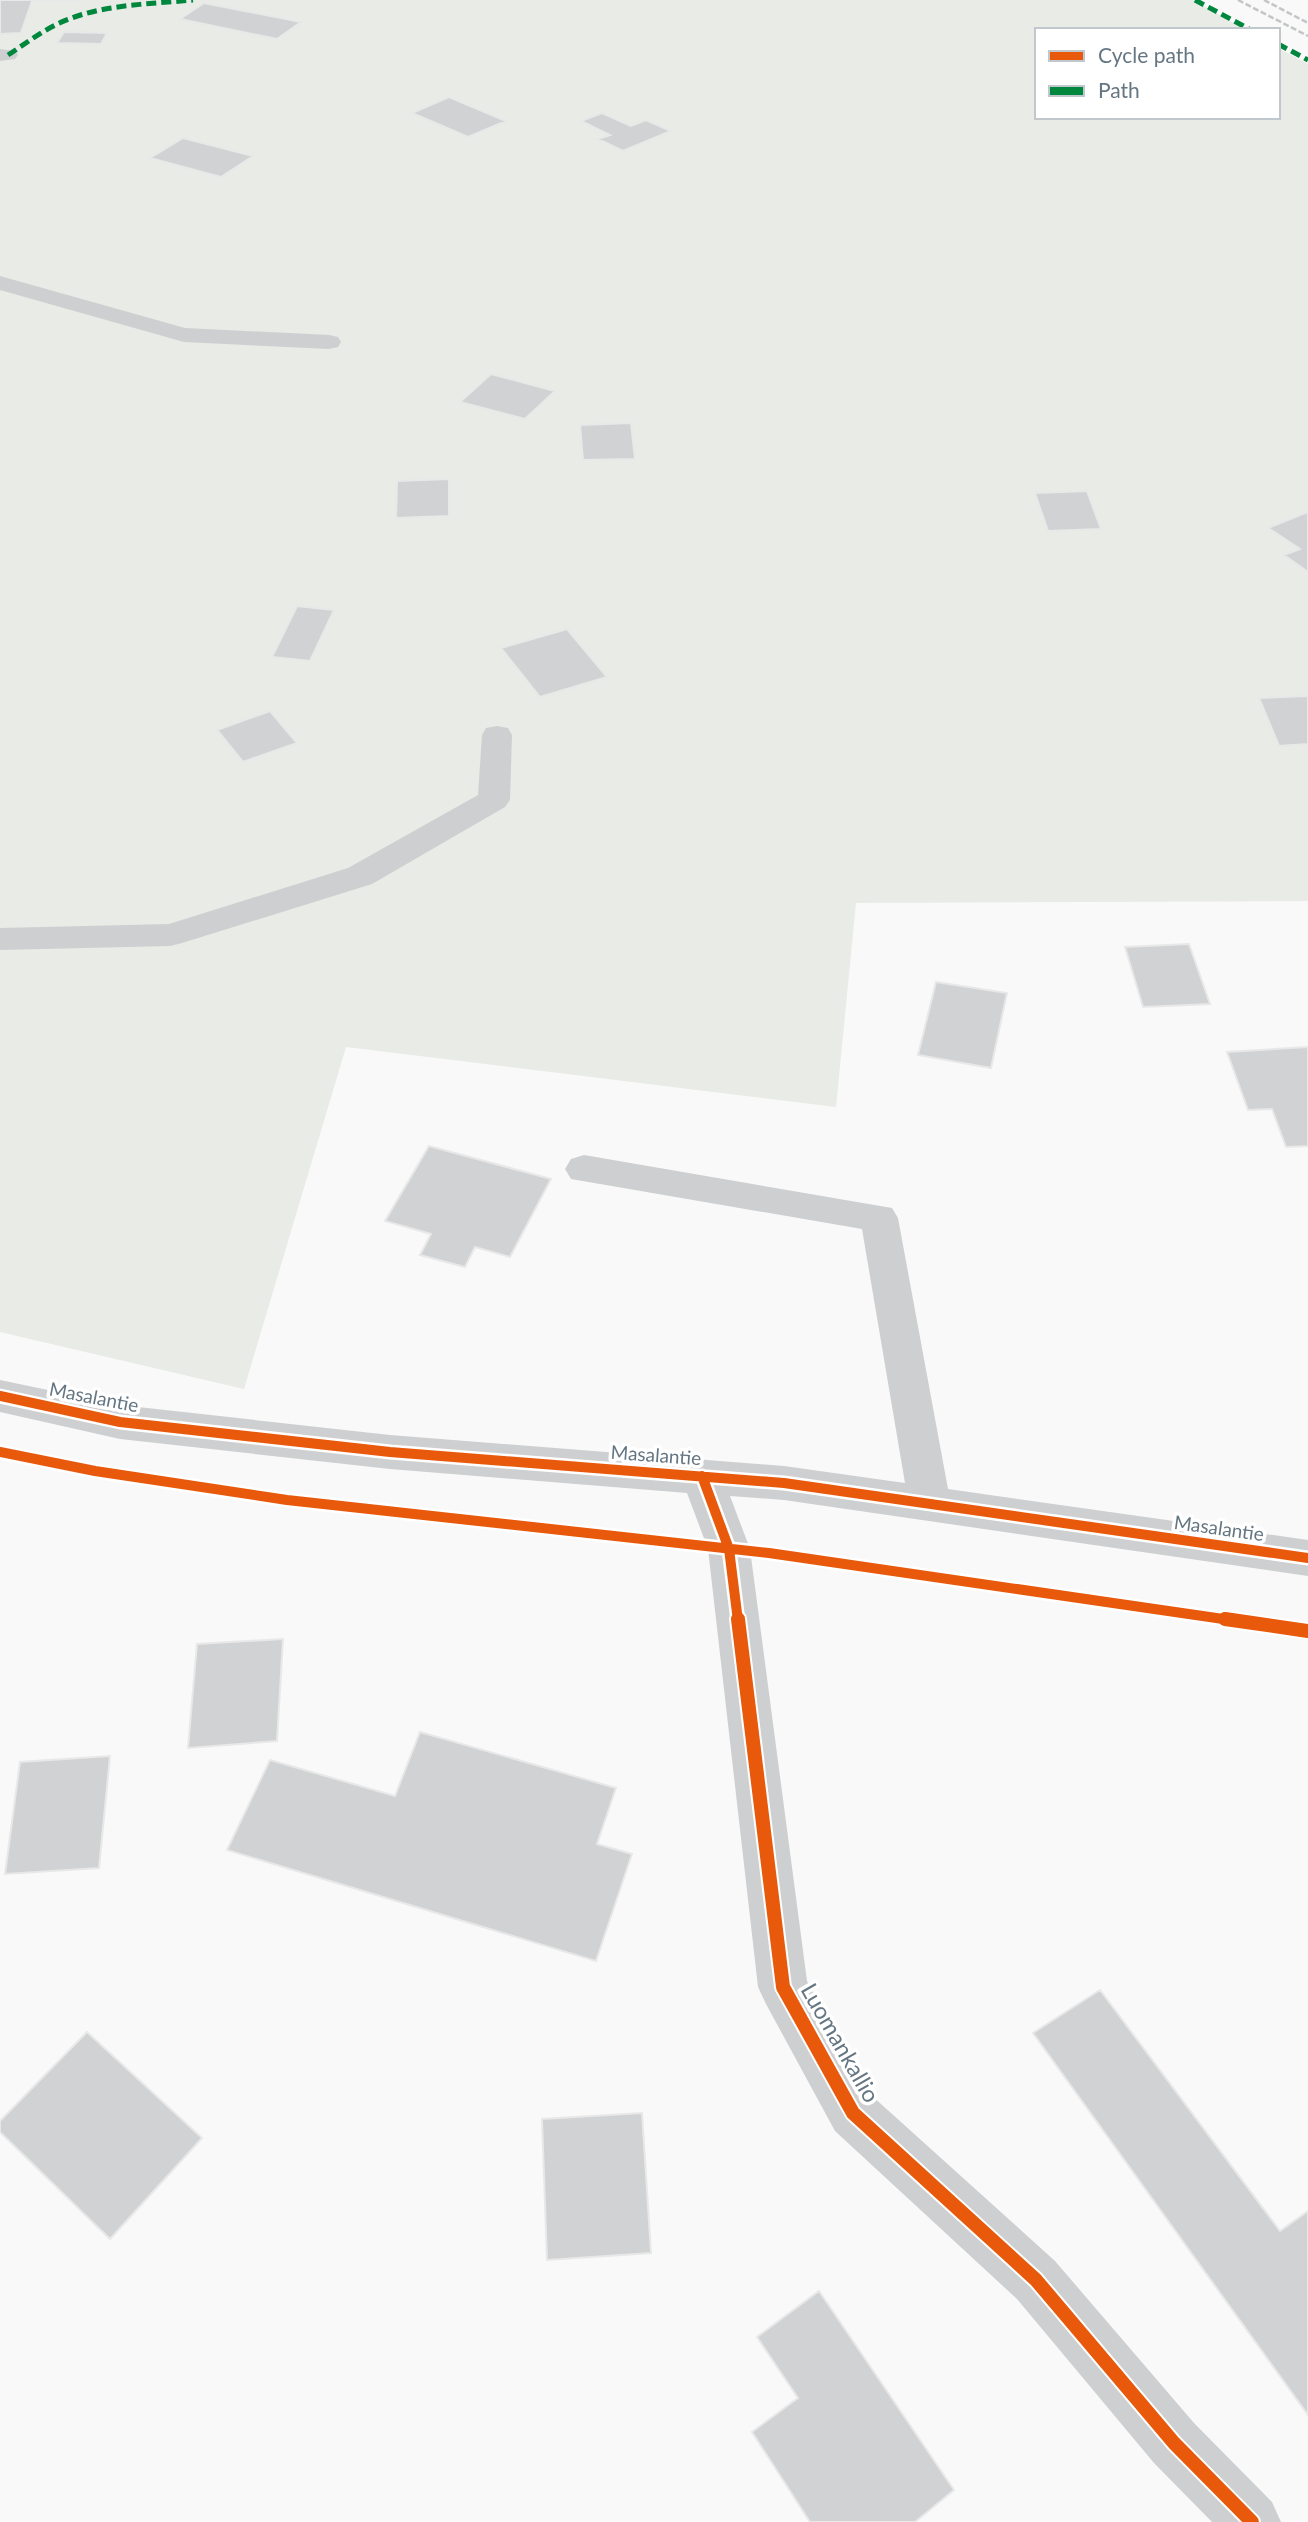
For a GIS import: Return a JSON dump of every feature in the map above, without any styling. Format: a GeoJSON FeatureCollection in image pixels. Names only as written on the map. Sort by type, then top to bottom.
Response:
{"type":"FeatureCollection","features":[{"type":"Feature","properties":{"kind":"street"},"geometry":{"type":"LineString","coordinates":[[0,283],[184,335],[329,342]]}},
{"type":"Feature","properties":{"kind":"street"},"geometry":{"type":"LineString","coordinates":[[0,939],[170,935],[360,876],[494,800],[497,735]]}},
{"type":"Feature","properties":{"kind":"street"},"geometry":{"type":"LineString","coordinates":[[584,1169],[878,1218],[930,1505]]}},
{"type":"Feature","properties":{"kind":"street","name":"Masalantie"},"geometry":{"type":"LineString","coordinates":[[0,1396],[120,1422],[390,1452],[784,1483],[1308,1558]]}},
{"type":"Feature","properties":{"kind":"street","name":"Luomankallio"},"geometry":{"type":"LineString","coordinates":[[702,1476],[729,1549],[783,1987],[853,2113],[1036,2280],[1174,2443],[1252,2522]]}},
{"type":"Feature","properties":{"kind":"shaded area"},"geometry":{"type":"Polygon","coordinates":[[[0,0],[1193,0],[1242,28],[1035,28],[1035,119],[1280,119],[1280,49],[1308,64],[1308,901],[856,903],[836,1107],[346,1047],[244,1389],[0,1332],[0,0]]]}},
{"type":"Feature","properties":{"kind":"building"},"geometry":{"type":"Polygon","coordinates":[[[0,0],[80,0],[32,1],[21,33],[0,34],[0,0]]]}},
{"type":"Feature","properties":{"kind":"building"},"geometry":{"type":"Polygon","coordinates":[[[204,3],[301,22],[277,39],[180,19],[204,3]]]}},
{"type":"Feature","properties":{"kind":"building"},"geometry":{"type":"Polygon","coordinates":[[[64,32],[107,33],[101,44],[57,43],[64,32]]]}},
{"type":"Feature","properties":{"kind":"building"},"geometry":{"type":"Polygon","coordinates":[[[449,97],[506,121],[468,137],[412,113],[449,97]]]}},
{"type":"Feature","properties":{"kind":"building"},"geometry":{"type":"Polygon","coordinates":[[[602,113],[631,126],[646,120],[671,131],[623,151],[598,139],[610,135],[581,121],[602,113]]]}},
{"type":"Feature","properties":{"kind":"building"},"geometry":{"type":"Polygon","coordinates":[[[183,138],[253,156],[221,177],[150,158],[183,138]]]}},
{"type":"Feature","properties":{"kind":"building"},"geometry":{"type":"Polygon","coordinates":[[[491,374],[555,391],[525,419],[460,402],[491,374]]]}},
{"type":"Feature","properties":{"kind":"building"},"geometry":{"type":"Polygon","coordinates":[[[631,423],[635,459],[583,460],[580,425],[631,423]]]}},
{"type":"Feature","properties":{"kind":"building"},"geometry":{"type":"Polygon","coordinates":[[[449,479],[449,516],[396,518],[397,481],[449,479]]]}},
{"type":"Feature","properties":{"kind":"building"},"geometry":{"type":"Polygon","coordinates":[[[1087,491],[1101,529],[1048,531],[1035,493],[1087,491]]]}},
{"type":"Feature","properties":{"kind":"building"},"geometry":{"type":"Polygon","coordinates":[[[1308,512],[1308,572],[1284,555],[1300,549],[1268,528],[1308,512]]]}},
{"type":"Feature","properties":{"kind":"building"},"geometry":{"type":"Polygon","coordinates":[[[297,606],[334,610],[310,661],[272,657],[297,606]]]}},
{"type":"Feature","properties":{"kind":"building"},"geometry":{"type":"Polygon","coordinates":[[[567,629],[607,677],[540,697],[501,648],[567,629]]]}},
{"type":"Feature","properties":{"kind":"building"},"geometry":{"type":"Polygon","coordinates":[[[1308,696],[1308,744],[1279,746],[1259,698],[1308,696]]]}},
{"type":"Feature","properties":{"kind":"building"},"geometry":{"type":"Polygon","coordinates":[[[270,711],[297,743],[243,762],[217,730],[270,711]]]}},
{"type":"Feature","properties":{"kind":"building"},"geometry":{"type":"Polygon","coordinates":[[[1189,944],[1210,1004],[1143,1007],[1125,947],[1189,944]]]}},
{"type":"Feature","properties":{"kind":"building"},"geometry":{"type":"Polygon","coordinates":[[[936,982],[1007,993],[991,1068],[918,1055],[936,982]]]}},
{"type":"Feature","properties":{"kind":"building"},"geometry":{"type":"Polygon","coordinates":[[[1308,1047],[1308,1146],[1286,1147],[1272,1109],[1248,1110],[1227,1052],[1308,1047]]]}},
{"type":"Feature","properties":{"kind":"building"},"geometry":{"type":"Polygon","coordinates":[[[429,1146],[551,1179],[510,1257],[475,1247],[465,1267],[420,1255],[431,1234],[385,1221],[429,1146]]]}},
{"type":"Feature","properties":{"kind":"building"},"geometry":{"type":"Polygon","coordinates":[[[283,1639],[277,1741],[188,1748],[197,1644],[283,1639]]]}},
{"type":"Feature","properties":{"kind":"building"},"geometry":{"type":"Polygon","coordinates":[[[420,1732],[616,1788],[597,1844],[632,1854],[596,1961],[227,1850],[270,1760],[395,1796],[420,1732]]]}},
{"type":"Feature","properties":{"kind":"building"},"geometry":{"type":"Polygon","coordinates":[[[110,1756],[99,1868],[5,1874],[20,1762],[110,1756]]]}},
{"type":"Feature","properties":{"kind":"building"},"geometry":{"type":"Polygon","coordinates":[[[1100,1990],[1280,2231],[1308,2211],[1308,2415],[1033,2033],[1100,1990]]]}},
{"type":"Feature","properties":{"kind":"building"},"geometry":{"type":"Polygon","coordinates":[[[87,2032],[202,2138],[110,2239],[0,2132],[0,2121],[87,2032]]]}},
{"type":"Feature","properties":{"kind":"building"},"geometry":{"type":"Polygon","coordinates":[[[642,2113],[651,2253],[547,2260],[542,2119],[642,2113]]]}},
{"type":"Feature","properties":{"kind":"building"},"geometry":{"type":"Polygon","coordinates":[[[819,2291],[954,2490],[915,2522],[810,2522],[752,2432],[798,2398],[757,2337],[819,2291]]]}},
{"type":"Feature","properties":{"kind":"railway"},"geometry":{"type":"LineString","coordinates":[[1238,0],[1308,36]]}},
{"type":"Feature","properties":{"kind":"railway"},"geometry":{"type":"LineString","coordinates":[[1264,0],[1308,23]]}},
{"type":"Feature","properties":{"kind":"marked path"},"geometry":{"type":"LineString","coordinates":[[8,55],[53,27],[84,14],[193,0]]}},
{"type":"Feature","properties":{"kind":"marked path"},"geometry":{"type":"LineString","coordinates":[[1195,0],[1247,28]]}},
{"type":"Feature","properties":{"kind":"marked path"},"geometry":{"type":"LineString","coordinates":[[1280,45],[1308,60]]}},
{"type":"Feature","properties":{"kind":"cycle path"},"geometry":{"type":"LineString","coordinates":[[0,1396],[120,1422],[390,1452],[784,1483],[1308,1558]]}},
{"type":"Feature","properties":{"kind":"cycle path"},"geometry":{"type":"LineString","coordinates":[[0,1452],[191,1487],[383,1512],[769,1553],[1308,1631]]}},
{"type":"Feature","properties":{"kind":"cycle path"},"geometry":{"type":"LineString","coordinates":[[702,1476],[729,1549],[783,1987],[853,2113],[1036,2280],[1174,2443],[1252,2522]]}}]}
